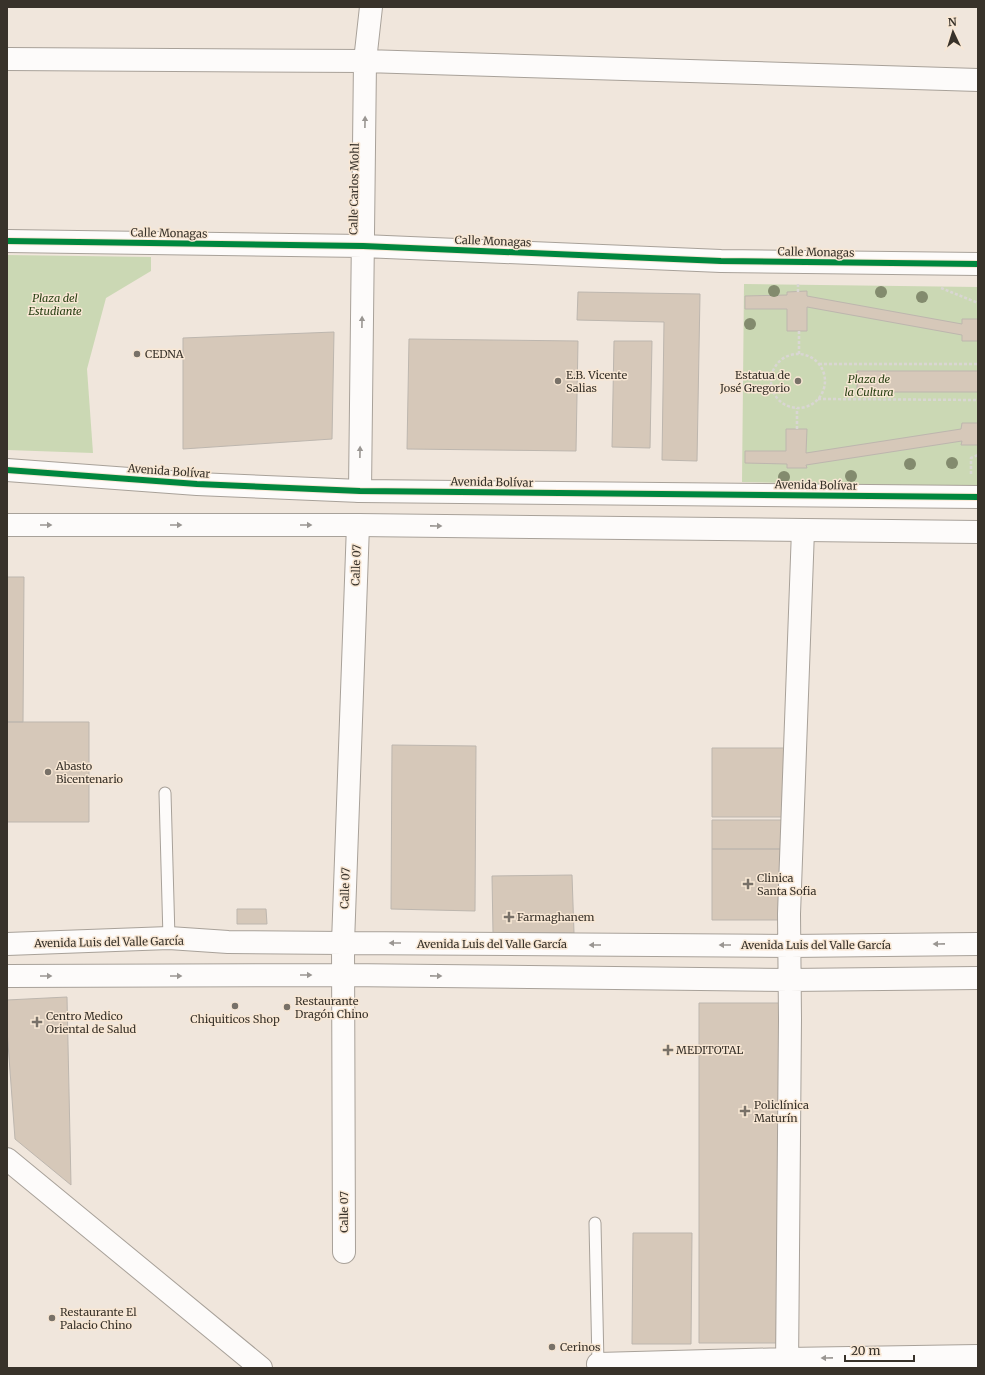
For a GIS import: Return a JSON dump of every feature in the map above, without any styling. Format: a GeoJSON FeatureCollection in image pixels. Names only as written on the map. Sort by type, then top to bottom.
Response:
{"type":"FeatureCollection","features":[{"type":"Feature","properties":{"kind":"street","name":"Calle Carlos Mohl"},"geometry":{"type":"LineString","coordinates":[[360,491],[366,61],[371,7]]}},
{"type":"Feature","properties":{"kind":"street"},"geometry":{"type":"LineString","coordinates":[[7,59],[366,61],[978,80]]}},
{"type":"Feature","properties":{"kind":"street","name":"Calle Monagas"},"geometry":{"type":"LineString","coordinates":[[7,241],[363,246],[721,261],[978,264]]}},
{"type":"Feature","properties":{"kind":"street","name":"Avenida Bolívar"},"geometry":{"type":"LineString","coordinates":[[7,470],[197,484],[360,491],[978,497]]}},
{"type":"Feature","properties":{"kind":"street"},"geometry":{"type":"LineString","coordinates":[[7,525],[358,525],[978,532]]}},
{"type":"Feature","properties":{"kind":"street","name":"Calle 07"},"geometry":{"type":"LineString","coordinates":[[344,1252],[343,943],[358,525]]}},
{"type":"Feature","properties":{"kind":"street"},"geometry":{"type":"LineString","coordinates":[[787,1364],[789,914],[803,530]]}},
{"type":"Feature","properties":{"kind":"street","name":"Avenida Luis del Valle García"},"geometry":{"type":"LineString","coordinates":[[7,944],[169,938],[228,942],[343,943],[790,946],[978,944]]}},
{"type":"Feature","properties":{"kind":"street"},"geometry":{"type":"LineString","coordinates":[[7,976],[344,975],[789,980],[978,978]]}},
{"type":"Feature","properties":{"kind":"street"},"geometry":{"type":"LineString","coordinates":[[7,1159],[261,1368]]}},
{"type":"Feature","properties":{"kind":"street"},"geometry":{"type":"LineString","coordinates":[[598,1366],[787,1364],[978,1356]]}},
{"type":"Feature","properties":{"kind":"lane"},"geometry":{"type":"LineString","coordinates":[[165,793],[169,938]]}},
{"type":"Feature","properties":{"kind":"lane"},"geometry":{"type":"LineString","coordinates":[[595,1223],[598,1366]]}},
{"type":"Feature","properties":{"kind":"path"},"geometry":{"type":"LineString","coordinates":[[799,331],[799,354]]}},
{"type":"Feature","properties":{"kind":"path"},"geometry":{"type":"LineString","coordinates":[[799,354],[810,357],[818,364],[823,370],[825,382],[818,399],[809,405],[798,408],[781,402],[774,392],[771,380],[774,369],[782,360],[799,354]]}},
{"type":"Feature","properties":{"kind":"path"},"geometry":{"type":"LineString","coordinates":[[818,364],[978,364]]}},
{"type":"Feature","properties":{"kind":"path"},"geometry":{"type":"LineString","coordinates":[[818,399],[978,400]]}},
{"type":"Feature","properties":{"kind":"path"},"geometry":{"type":"LineString","coordinates":[[797,429],[798,408]]}},
{"type":"Feature","properties":{"kind":"green space","name":"Plaza del Estudiante"},"geometry":{"type":"Polygon","coordinates":[[[7,255],[151,257],[151,271],[106,298],[87,369],[93,453],[7,450],[7,255]]]}},
{"type":"Feature","properties":{"kind":"green space","name":"Plaza de la Cultura"},"geometry":{"type":"Polygon","coordinates":[[[744,284],[978,287],[978,487],[742,482],[744,284]]]}},
{"type":"Feature","properties":{"kind":"building"},"geometry":{"type":"Polygon","coordinates":[[[807,291],[807,296],[962,324],[962,319],[978,319],[978,341],[962,341],[962,335],[807,307],[807,331],[787,331],[787,309],[745,309],[745,296],[787,295],[787,292],[807,291]]]}},
{"type":"Feature","properties":{"kind":"building"},"geometry":{"type":"Polygon","coordinates":[[[578,292],[700,294],[697,461],[662,460],[664,322],[577,320],[578,292]]]}},
{"type":"Feature","properties":{"kind":"building"},"geometry":{"type":"Polygon","coordinates":[[[334,332],[332,439],[183,449],[183,338],[334,332]]]}},
{"type":"Feature","properties":{"kind":"building"},"geometry":{"type":"Polygon","coordinates":[[[409,339],[578,341],[576,451],[407,449],[409,339]]]}},
{"type":"Feature","properties":{"kind":"building"},"geometry":{"type":"Polygon","coordinates":[[[614,341],[652,341],[650,448],[612,447],[614,341]]]}},
{"type":"Feature","properties":{"kind":"building"},"geometry":{"type":"Polygon","coordinates":[[[857,371],[978,371],[978,392],[857,392],[857,371]]]}},
{"type":"Feature","properties":{"kind":"building"},"geometry":{"type":"Polygon","coordinates":[[[962,423],[978,423],[978,445],[961,445],[962,441],[806,465],[807,468],[787,468],[787,464],[745,463],[745,451],[786,451],[786,429],[807,429],[806,453],[961,429],[962,423]]]}},
{"type":"Feature","properties":{"kind":"building"},"geometry":{"type":"Polygon","coordinates":[[[7,577],[24,577],[23,722],[7,722],[7,577]]]}},
{"type":"Feature","properties":{"kind":"building","name":"Abasto Bicentenario"},"geometry":{"type":"Polygon","coordinates":[[[7,722],[89,722],[89,822],[7,822],[7,722]]]}},
{"type":"Feature","properties":{"kind":"building"},"geometry":{"type":"Polygon","coordinates":[[[392,745],[476,746],[475,911],[391,909],[392,745]]]}},
{"type":"Feature","properties":{"kind":"building"},"geometry":{"type":"Polygon","coordinates":[[[712,748],[784,748],[784,817],[712,817],[712,748]]]}},
{"type":"Feature","properties":{"kind":"building"},"geometry":{"type":"Polygon","coordinates":[[[712,820],[784,820],[784,849],[712,849],[712,820]]]}},
{"type":"Feature","properties":{"kind":"building","name":"Clinica Santa Sofia"},"geometry":{"type":"Polygon","coordinates":[[[712,849],[784,849],[784,920],[712,920],[712,849]]]}},
{"type":"Feature","properties":{"kind":"building"},"geometry":{"type":"Polygon","coordinates":[[[572,875],[574,933],[493,933],[492,876],[572,875]]]}},
{"type":"Feature","properties":{"kind":"building"},"geometry":{"type":"Polygon","coordinates":[[[237,909],[266,909],[267,924],[237,924],[237,909]]]}},
{"type":"Feature","properties":{"kind":"building"},"geometry":{"type":"Polygon","coordinates":[[[67,997],[71,1185],[15,1139],[7,1030],[7,1000],[67,997]]]}},
{"type":"Feature","properties":{"kind":"building"},"geometry":{"type":"Polygon","coordinates":[[[699,1003],[781,1003],[781,1343],[699,1343],[699,1003]]]}},
{"type":"Feature","properties":{"kind":"building"},"geometry":{"type":"Polygon","coordinates":[[[633,1233],[692,1233],[691,1344],[632,1344],[633,1233]]]}},
{"type":"Feature","properties":{"kind":"cycle path"},"geometry":{"type":"LineString","coordinates":[[7,241],[363,246],[721,261],[978,264]]}},
{"type":"Feature","properties":{"kind":"cycle path"},"geometry":{"type":"LineString","coordinates":[[7,470],[197,484],[360,491],[978,497]]}},
{"type":"Feature","properties":{"kind":"place","name":"CEDNA"},"geometry":{"type":"Point","coordinates":[137,354]}},
{"type":"Feature","properties":{"kind":"place","name":"E.B. Vicente Salias"},"geometry":{"type":"Point","coordinates":[558,381]}},
{"type":"Feature","properties":{"kind":"place","name":"Estatua de José Gregorio"},"geometry":{"type":"Point","coordinates":[798,381]}},
{"type":"Feature","properties":{"kind":"place","name":"Abasto Bicentenario"},"geometry":{"type":"Point","coordinates":[48,772]}},
{"type":"Feature","properties":{"kind":"place","name":"Clinica Santa Sofia"},"geometry":{"type":"Point","coordinates":[748,884]}},
{"type":"Feature","properties":{"kind":"place","name":"Farmaghanem"},"geometry":{"type":"Point","coordinates":[509,917]}},
{"type":"Feature","properties":{"kind":"place","name":"Chiquiticos Shop"},"geometry":{"type":"Point","coordinates":[235,1006]}},
{"type":"Feature","properties":{"kind":"place","name":"Restaurante Dragón Chino"},"geometry":{"type":"Point","coordinates":[287,1007]}},
{"type":"Feature","properties":{"kind":"place","name":"Centro Medico Oriental de Salud"},"geometry":{"type":"Point","coordinates":[37,1022]}},
{"type":"Feature","properties":{"kind":"place","name":"MEDITOTAL"},"geometry":{"type":"Point","coordinates":[668,1050]}},
{"type":"Feature","properties":{"kind":"place","name":"Policlínica Maturín"},"geometry":{"type":"Point","coordinates":[745,1111]}},
{"type":"Feature","properties":{"kind":"place","name":"Restaurante El Palacio Chino"},"geometry":{"type":"Point","coordinates":[52,1318]}},
{"type":"Feature","properties":{"kind":"place","name":"Cerinos"},"geometry":{"type":"Point","coordinates":[552,1347]}}]}
